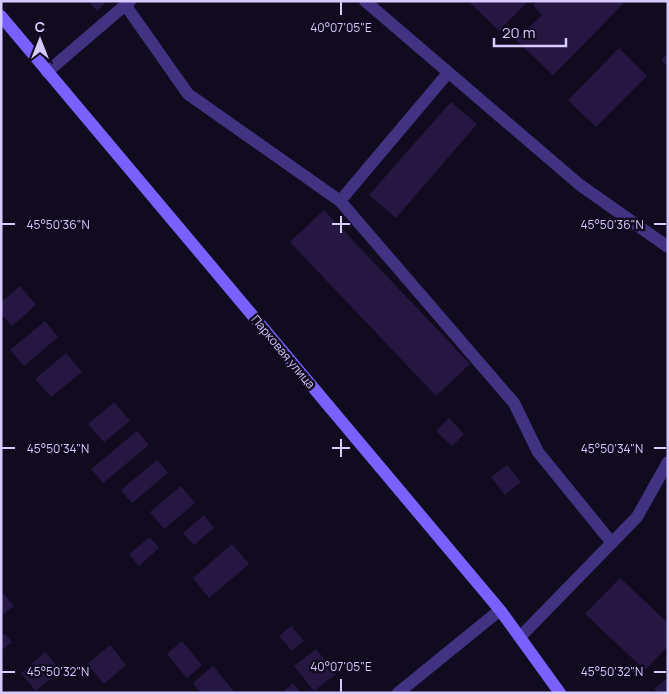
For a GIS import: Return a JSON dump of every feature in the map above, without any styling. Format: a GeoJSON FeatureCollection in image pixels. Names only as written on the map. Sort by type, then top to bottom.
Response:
{"type":"FeatureCollection","features":[{"type":"Feature","properties":{"kind":"main road","name":"Парковая улица"},"geometry":{"type":"LineString","coordinates":[[1,16],[46,72],[500,610],[560,693]]}},
{"type":"Feature","properties":{"kind":"street"},"geometry":{"type":"LineString","coordinates":[[365,1],[580,185],[668,247]]}},
{"type":"Feature","properties":{"kind":"street"},"geometry":{"type":"LineString","coordinates":[[46,72],[128,4],[188,94],[340,201],[514,403],[538,452],[612,543]]}},
{"type":"Feature","properties":{"kind":"street"},"geometry":{"type":"LineString","coordinates":[[340,201],[448,73]]}},
{"type":"Feature","properties":{"kind":"street"},"geometry":{"type":"LineString","coordinates":[[520,637],[637,517],[668,462]]}},
{"type":"Feature","properties":{"kind":"street"},"geometry":{"type":"LineString","coordinates":[[398,693],[500,610]]}},
{"type":"Feature","properties":{"kind":"building"},"geometry":{"type":"Polygon","coordinates":[[[88,1],[107,1],[97,11],[88,1]]]}},
{"type":"Feature","properties":{"kind":"building"},"geometry":{"type":"Polygon","coordinates":[[[468,1],[528,1],[499,31],[468,1]]]}},
{"type":"Feature","properties":{"kind":"building"},"geometry":{"type":"Polygon","coordinates":[[[537,1],[626,1],[553,75],[516,40],[542,15],[533,5],[537,1]]]}},
{"type":"Feature","properties":{"kind":"building"},"geometry":{"type":"Polygon","coordinates":[[[619,48],[647,76],[596,127],[568,100],[619,48]]]}},
{"type":"Feature","properties":{"kind":"building"},"geometry":{"type":"Polygon","coordinates":[[[668,53],[668,67],[661,60],[668,53]]]}},
{"type":"Feature","properties":{"kind":"building"},"geometry":{"type":"Polygon","coordinates":[[[451,102],[477,124],[396,218],[369,195],[451,102]]]}},
{"type":"Feature","properties":{"kind":"building"},"geometry":{"type":"Polygon","coordinates":[[[324,210],[470,364],[436,396],[290,242],[324,210]]]}},
{"type":"Feature","properties":{"kind":"building"},"geometry":{"type":"Polygon","coordinates":[[[20,286],[36,305],[12,326],[1,314],[1,302],[20,286]]]}},
{"type":"Feature","properties":{"kind":"building"},"geometry":{"type":"Polygon","coordinates":[[[45,321],[58,337],[24,366],[10,350],[45,321]]]}},
{"type":"Feature","properties":{"kind":"building"},"geometry":{"type":"Polygon","coordinates":[[[66,353],[82,372],[51,397],[35,379],[66,353]]]}},
{"type":"Feature","properties":{"kind":"building"},"geometry":{"type":"Polygon","coordinates":[[[114,402],[130,421],[104,442],[88,424],[114,402]]]}},
{"type":"Feature","properties":{"kind":"building"},"geometry":{"type":"Polygon","coordinates":[[[449,418],[464,434],[452,446],[436,431],[449,418]]]}},
{"type":"Feature","properties":{"kind":"building"},"geometry":{"type":"Polygon","coordinates":[[[137,431],[149,445],[103,483],[91,469],[137,431]]]}},
{"type":"Feature","properties":{"kind":"building"},"geometry":{"type":"Polygon","coordinates":[[[157,460],[168,473],[132,503],[121,490],[157,460]]]}},
{"type":"Feature","properties":{"kind":"building"},"geometry":{"type":"Polygon","coordinates":[[[507,465],[521,482],[505,495],[491,477],[507,465]]]}},
{"type":"Feature","properties":{"kind":"building"},"geometry":{"type":"Polygon","coordinates":[[[181,486],[195,503],[164,529],[150,512],[181,486]]]}},
{"type":"Feature","properties":{"kind":"building"},"geometry":{"type":"Polygon","coordinates":[[[204,515],[214,528],[194,545],[183,533],[204,515]]]}},
{"type":"Feature","properties":{"kind":"building"},"geometry":{"type":"Polygon","coordinates":[[[150,537],[159,548],[139,566],[129,554],[150,537]]]}},
{"type":"Feature","properties":{"kind":"building"},"geometry":{"type":"Polygon","coordinates":[[[232,544],[249,564],[209,598],[193,578],[232,544]]]}},
{"type":"Feature","properties":{"kind":"building"},"geometry":{"type":"Polygon","coordinates":[[[620,578],[668,623],[668,646],[645,670],[585,614],[620,578]]]}},
{"type":"Feature","properties":{"kind":"building"},"geometry":{"type":"Polygon","coordinates":[[[1,593],[14,606],[1,616],[1,593]]]}},
{"type":"Feature","properties":{"kind":"building"},"geometry":{"type":"Polygon","coordinates":[[[291,626],[304,641],[292,651],[279,636],[291,626]]]}},
{"type":"Feature","properties":{"kind":"building"},"geometry":{"type":"Polygon","coordinates":[[[5,634],[12,642],[1,651],[1,637],[5,634]]]}},
{"type":"Feature","properties":{"kind":"building"},"geometry":{"type":"Polygon","coordinates":[[[182,641],[202,665],[187,678],[167,654],[182,641]]]}},
{"type":"Feature","properties":{"kind":"building"},"geometry":{"type":"Polygon","coordinates":[[[110,645],[126,665],[104,684],[87,664],[110,645]]]}},
{"type":"Feature","properties":{"kind":"building"},"geometry":{"type":"Polygon","coordinates":[[[316,649],[336,674],[314,691],[294,666],[316,649]]]}},
{"type":"Feature","properties":{"kind":"building"},"geometry":{"type":"Polygon","coordinates":[[[45,652],[61,670],[36,691],[21,673],[45,652]]]}},
{"type":"Feature","properties":{"kind":"building"},"geometry":{"type":"Polygon","coordinates":[[[213,666],[235,693],[201,693],[193,683],[213,666]]]}},
{"type":"Feature","properties":{"kind":"building"},"geometry":{"type":"Polygon","coordinates":[[[668,677],[668,693],[658,693],[654,689],[668,677]]]}},
{"type":"Feature","properties":{"kind":"building"},"geometry":{"type":"Polygon","coordinates":[[[293,683],[301,693],[285,693],[284,691],[293,683]]]}}]}
